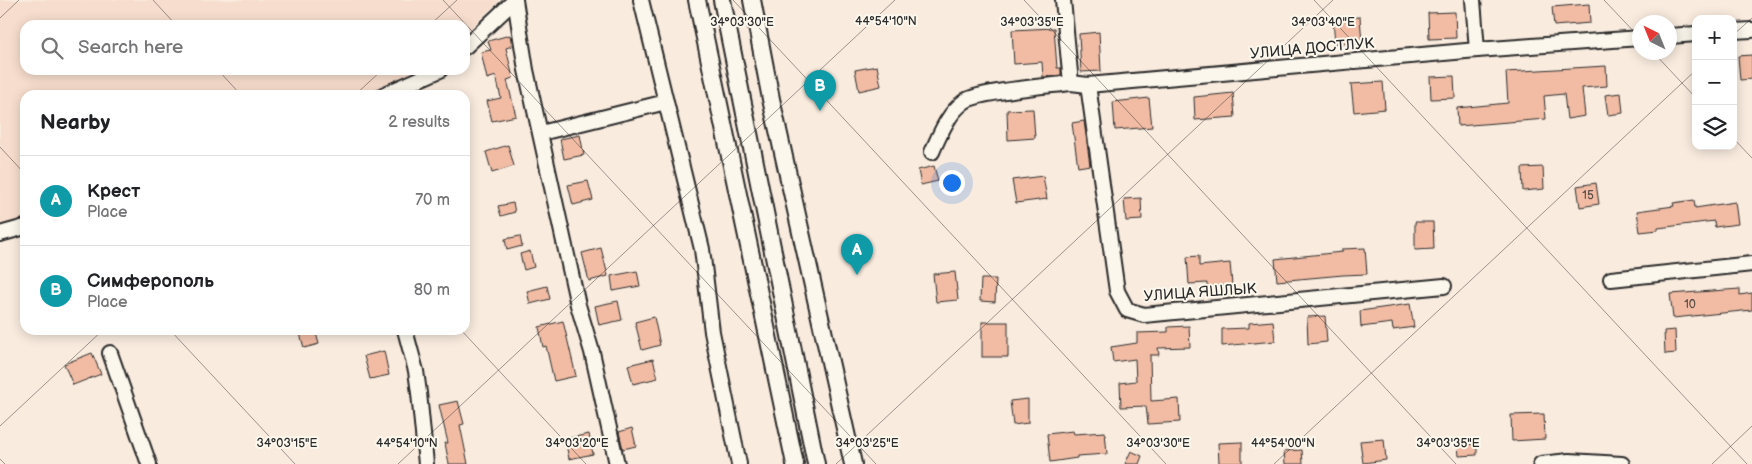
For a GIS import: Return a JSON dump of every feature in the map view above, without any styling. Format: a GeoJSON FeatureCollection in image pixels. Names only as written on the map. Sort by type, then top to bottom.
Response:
{"type":"FeatureCollection","features":[{"type":"Feature","properties":{"kind":"main road"},"geometry":{"type":"LineString","coordinates":[[697,0],[795,464]]}},
{"type":"Feature","properties":{"kind":"main road"},"geometry":{"type":"LineString","coordinates":[[722,0],[816,464]]}},
{"type":"Feature","properties":{"kind":"main road"},"geometry":{"type":"LineString","coordinates":[[752,0],[771,99],[853,464]]}},
{"type":"Feature","properties":{"kind":"street"},"geometry":{"type":"LineString","coordinates":[[470,42],[515,0]]}},
{"type":"Feature","properties":{"kind":"street"},"geometry":{"type":"LineString","coordinates":[[515,0],[526,70],[578,305],[592,352],[617,464]]}},
{"type":"Feature","properties":{"kind":"street"},"geometry":{"type":"LineString","coordinates":[[641,0],[702,249],[712,332],[739,464]]}},
{"type":"Feature","properties":{"kind":"street"},"geometry":{"type":"LineString","coordinates":[[1063,0],[1071,83]]}},
{"type":"Feature","properties":{"kind":"street"},"geometry":{"type":"LineString","coordinates":[[1473,0],[1477,50]]}},
{"type":"Feature","properties":{"kind":"street"},"geometry":{"type":"LineString","coordinates":[[1737,31],[1752,30]]}},
{"type":"Feature","properties":{"kind":"street"},"geometry":{"type":"LineString","coordinates":[[1677,35],[1692,34]]}},
{"type":"Feature","properties":{"kind":"street","name":"УЛИЦА ДОСТЛУК"},"geometry":{"type":"LineString","coordinates":[[932,152],[945,124],[954,112],[966,101],[985,94],[1071,83],[1088,85],[1477,50],[1632,39]]}},
{"type":"Feature","properties":{"kind":"street"},"geometry":{"type":"LineString","coordinates":[[394,90],[429,75]]}},
{"type":"Feature","properties":{"kind":"street","name":"УЛИЦА ЯШЛЫК"},"geometry":{"type":"LineString","coordinates":[[1088,85],[1117,291],[1127,310],[1144,315],[1444,286]]}},
{"type":"Feature","properties":{"kind":"street"},"geometry":{"type":"LineString","coordinates":[[540,133],[666,102]]}},
{"type":"Feature","properties":{"kind":"street"},"geometry":{"type":"LineString","coordinates":[[0,234],[20,228]]}},
{"type":"Feature","properties":{"kind":"street"},"geometry":{"type":"LineString","coordinates":[[1612,279],[1752,264]]}},
{"type":"Feature","properties":{"kind":"street"},"geometry":{"type":"LineString","coordinates":[[406,335],[420,393],[426,464]]}},
{"type":"Feature","properties":{"kind":"street"},"geometry":{"type":"LineString","coordinates":[[110,353],[149,464]]}},
{"type":"Feature","properties":{"kind":"street"},"geometry":{"type":"LineString","coordinates":[[1541,464],[1569,461],[1622,464]]}},
{"type":"Feature","properties":{"kind":"shaded area"},"geometry":{"type":"Polygon","coordinates":[[[0,0],[498,0],[470,28],[470,20],[20,20],[20,75],[418,75],[378,90],[20,90],[20,226],[11,229],[0,226],[0,0]]]}},
{"type":"Feature","properties":{"kind":"building"},"geometry":{"type":"Polygon","coordinates":[[[1589,4],[1590,23],[1554,26],[1552,7],[1589,4]]]}},
{"type":"Feature","properties":{"kind":"building"},"geometry":{"type":"Polygon","coordinates":[[[1455,12],[1456,38],[1429,39],[1428,13],[1455,12]]]}},
{"type":"Feature","properties":{"kind":"building"},"geometry":{"type":"Polygon","coordinates":[[[1360,17],[1362,43],[1335,44],[1333,19],[1360,17]]]}},
{"type":"Feature","properties":{"kind":"building"},"geometry":{"type":"Polygon","coordinates":[[[1054,28],[1057,68],[1061,68],[1061,75],[1043,77],[1042,62],[1014,64],[1012,30],[1054,28]]]}},
{"type":"Feature","properties":{"kind":"building"},"geometry":{"type":"Polygon","coordinates":[[[1099,32],[1101,71],[1081,72],[1079,34],[1099,32]]]}},
{"type":"Feature","properties":{"kind":"building"},"geometry":{"type":"Polygon","coordinates":[[[510,35],[512,46],[506,48],[513,78],[507,80],[516,116],[492,121],[487,101],[501,98],[496,76],[487,79],[481,52],[491,50],[488,41],[510,35]]]}},
{"type":"Feature","properties":{"kind":"building"},"geometry":{"type":"Polygon","coordinates":[[[1752,55],[1752,79],[1740,80],[1738,56],[1752,55]]]}},
{"type":"Feature","properties":{"kind":"building"},"geometry":{"type":"Polygon","coordinates":[[[877,66],[881,86],[859,91],[855,70],[877,66]]]}},
{"type":"Feature","properties":{"kind":"building"},"geometry":{"type":"Polygon","coordinates":[[[1606,66],[1607,86],[1582,88],[1585,116],[1567,119],[1564,94],[1544,96],[1546,119],[1458,126],[1457,108],[1508,103],[1506,72],[1606,66]]]}},
{"type":"Feature","properties":{"kind":"building"},"geometry":{"type":"Polygon","coordinates":[[[1454,76],[1455,98],[1431,99],[1430,77],[1454,76]]]}},
{"type":"Feature","properties":{"kind":"building"},"geometry":{"type":"Polygon","coordinates":[[[1383,82],[1385,109],[1354,112],[1351,84],[1383,82]]]}},
{"type":"Feature","properties":{"kind":"building"},"geometry":{"type":"Polygon","coordinates":[[[1233,93],[1235,117],[1195,120],[1194,97],[1233,93]]]}},
{"type":"Feature","properties":{"kind":"building"},"geometry":{"type":"Polygon","coordinates":[[[1621,93],[1623,113],[1608,115],[1605,95],[1621,93]]]}},
{"type":"Feature","properties":{"kind":"building"},"geometry":{"type":"Polygon","coordinates":[[[1149,98],[1152,127],[1115,130],[1113,102],[1149,98]]]}},
{"type":"Feature","properties":{"kind":"building"},"geometry":{"type":"Polygon","coordinates":[[[1033,109],[1035,138],[1008,140],[1007,110],[1033,109]]]}},
{"type":"Feature","properties":{"kind":"building"},"geometry":{"type":"Polygon","coordinates":[[[1084,121],[1090,165],[1078,167],[1072,123],[1084,121]]]}},
{"type":"Feature","properties":{"kind":"building"},"geometry":{"type":"Polygon","coordinates":[[[580,135],[584,155],[564,159],[560,139],[580,135]]]}},
{"type":"Feature","properties":{"kind":"building"},"geometry":{"type":"Polygon","coordinates":[[[508,145],[514,166],[492,173],[486,152],[508,145]]]}},
{"type":"Feature","properties":{"kind":"building"},"geometry":{"type":"Polygon","coordinates":[[[934,166],[938,181],[921,185],[918,170],[934,166]]]}},
{"type":"Feature","properties":{"kind":"building"},"geometry":{"type":"Polygon","coordinates":[[[1543,167],[1544,189],[1523,191],[1522,168],[1543,167]]]}},
{"type":"Feature","properties":{"kind":"building"},"geometry":{"type":"Polygon","coordinates":[[[1043,176],[1047,199],[1016,203],[1012,180],[1043,176]]]}},
{"type":"Feature","properties":{"kind":"building"},"geometry":{"type":"Polygon","coordinates":[[[588,181],[593,200],[573,205],[568,185],[588,181]]]}},
{"type":"Feature","properties":{"kind":"building"},"geometry":{"type":"Polygon","coordinates":[[[1596,183],[1599,204],[1580,207],[1577,186],[1596,183]]]}},
{"type":"Feature","properties":{"kind":"building"},"geometry":{"type":"Polygon","coordinates":[[[1141,198],[1142,220],[1126,221],[1124,199],[1141,198]]]}},
{"type":"Feature","properties":{"kind":"building"},"geometry":{"type":"Polygon","coordinates":[[[1694,200],[1695,208],[1735,202],[1738,224],[1715,227],[1714,221],[1640,232],[1637,211],[1674,206],[1673,203],[1694,200]]]}},
{"type":"Feature","properties":{"kind":"building"},"geometry":{"type":"Polygon","coordinates":[[[513,203],[515,212],[501,216],[498,206],[513,203]]]}},
{"type":"Feature","properties":{"kind":"building"},"geometry":{"type":"Polygon","coordinates":[[[1415,222],[1433,222],[1434,249],[1415,250],[1415,222]]]}},
{"type":"Feature","properties":{"kind":"building"},"geometry":{"type":"Polygon","coordinates":[[[520,236],[522,246],[507,250],[505,239],[520,236]]]}},
{"type":"Feature","properties":{"kind":"building"},"geometry":{"type":"Polygon","coordinates":[[[601,248],[608,276],[589,281],[582,253],[601,248]]]}},
{"type":"Feature","properties":{"kind":"building"},"geometry":{"type":"Polygon","coordinates":[[[1365,248],[1367,274],[1277,281],[1275,259],[1342,252],[1342,249],[1365,248]]]}},
{"type":"Feature","properties":{"kind":"building"},"geometry":{"type":"Polygon","coordinates":[[[530,251],[534,267],[524,270],[520,254],[530,251]]]}},
{"type":"Feature","properties":{"kind":"building"},"geometry":{"type":"Polygon","coordinates":[[[1199,256],[1199,266],[1230,263],[1232,285],[1207,288],[1207,283],[1189,284],[1187,257],[1199,256]]]}},
{"type":"Feature","properties":{"kind":"building"},"geometry":{"type":"Polygon","coordinates":[[[637,271],[640,286],[613,291],[611,276],[637,271]]]}},
{"type":"Feature","properties":{"kind":"building"},"geometry":{"type":"Polygon","coordinates":[[[955,272],[958,300],[936,302],[933,274],[955,272]]]}},
{"type":"Feature","properties":{"kind":"building"},"geometry":{"type":"Polygon","coordinates":[[[981,279],[996,279],[995,302],[980,301],[981,279]]]}},
{"type":"Feature","properties":{"kind":"building"},"geometry":{"type":"Polygon","coordinates":[[[547,286],[550,299],[530,304],[527,291],[547,286]]]}},
{"type":"Feature","properties":{"kind":"building"},"geometry":{"type":"Polygon","coordinates":[[[1740,289],[1740,295],[1752,293],[1752,310],[1673,318],[1670,294],[1740,289]]]}},
{"type":"Feature","properties":{"kind":"building"},"geometry":{"type":"Polygon","coordinates":[[[618,301],[622,320],[599,325],[595,306],[618,301]]]}},
{"type":"Feature","properties":{"kind":"building"},"geometry":{"type":"Polygon","coordinates":[[[1410,304],[1414,327],[1393,330],[1392,323],[1361,327],[1360,311],[1410,304]]]}},
{"type":"Feature","properties":{"kind":"building"},"geometry":{"type":"Polygon","coordinates":[[[1325,316],[1327,342],[1308,344],[1307,317],[1325,316]]]}},
{"type":"Feature","properties":{"kind":"building"},"geometry":{"type":"Polygon","coordinates":[[[654,317],[660,345],[642,350],[635,322],[654,317]]]}},
{"type":"Feature","properties":{"kind":"building"},"geometry":{"type":"Polygon","coordinates":[[[563,321],[576,376],[554,381],[546,346],[543,347],[539,327],[563,321]]]}},
{"type":"Feature","properties":{"kind":"building"},"geometry":{"type":"Polygon","coordinates":[[[1273,321],[1275,341],[1222,346],[1222,329],[1249,328],[1249,323],[1273,321]]]}},
{"type":"Feature","properties":{"kind":"building"},"geometry":{"type":"Polygon","coordinates":[[[982,322],[1008,322],[1008,357],[982,357],[982,322]]]}},
{"type":"Feature","properties":{"kind":"building"},"geometry":{"type":"Polygon","coordinates":[[[1189,326],[1190,347],[1158,348],[1159,355],[1150,355],[1151,401],[1179,399],[1180,422],[1148,424],[1146,406],[1121,407],[1120,383],[1136,381],[1135,359],[1113,362],[1111,347],[1137,343],[1137,333],[1168,332],[1168,327],[1189,326]]]}},
{"type":"Feature","properties":{"kind":"building"},"geometry":{"type":"Polygon","coordinates":[[[1675,330],[1676,353],[1665,354],[1664,331],[1675,330]]]}},
{"type":"Feature","properties":{"kind":"building"},"geometry":{"type":"Polygon","coordinates":[[[300,335],[316,335],[319,344],[304,348],[300,335]]]}},
{"type":"Feature","properties":{"kind":"building"},"geometry":{"type":"Polygon","coordinates":[[[384,351],[389,375],[370,379],[364,356],[384,351]]]}},
{"type":"Feature","properties":{"kind":"building"},"geometry":{"type":"Polygon","coordinates":[[[92,353],[101,374],[73,385],[64,364],[92,353]]]}},
{"type":"Feature","properties":{"kind":"building"},"geometry":{"type":"Polygon","coordinates":[[[653,359],[658,378],[633,384],[628,365],[653,359]]]}},
{"type":"Feature","properties":{"kind":"building"},"geometry":{"type":"Polygon","coordinates":[[[1028,399],[1028,423],[1013,425],[1010,401],[1028,399]]]}},
{"type":"Feature","properties":{"kind":"building"},"geometry":{"type":"Polygon","coordinates":[[[458,401],[464,424],[460,425],[468,464],[449,464],[445,443],[448,443],[439,405],[458,401]]]}},
{"type":"Feature","properties":{"kind":"building"},"geometry":{"type":"Polygon","coordinates":[[[1544,414],[1545,439],[1512,441],[1511,415],[1544,414]]]}},
{"type":"Feature","properties":{"kind":"building"},"geometry":{"type":"Polygon","coordinates":[[[632,428],[636,446],[623,449],[619,432],[632,428]]]}},
{"type":"Feature","properties":{"kind":"building"},"geometry":{"type":"Polygon","coordinates":[[[1073,431],[1074,434],[1105,432],[1107,454],[1077,456],[1077,458],[1050,462],[1047,434],[1073,431]]]}},
{"type":"Feature","properties":{"kind":"building"},"geometry":{"type":"Polygon","coordinates":[[[589,434],[593,454],[569,459],[565,439],[589,434]]]}},
{"type":"Feature","properties":{"kind":"building"},"geometry":{"type":"Polygon","coordinates":[[[1384,439],[1386,460],[1363,463],[1360,441],[1384,439]]]}},
{"type":"Feature","properties":{"kind":"building"},"geometry":{"type":"Polygon","coordinates":[[[1242,442],[1242,463],[1219,463],[1218,443],[1242,442]]]}},
{"type":"Feature","properties":{"kind":"building"},"geometry":{"type":"Polygon","coordinates":[[[1477,444],[1477,455],[1459,456],[1458,445],[1477,444]]]}},
{"type":"Feature","properties":{"kind":"building"},"geometry":{"type":"Polygon","coordinates":[[[1302,450],[1303,464],[1285,464],[1284,451],[1302,450]]]}},
{"type":"Feature","properties":{"kind":"building"},"geometry":{"type":"Polygon","coordinates":[[[1131,451],[1142,456],[1139,464],[1125,464],[1131,451]]]}},
{"type":"Feature","properties":{"kind":"place","name":"Симферополь"},"geometry":{"type":"Point","coordinates":[820,111]}},
{"type":"Feature","properties":{"kind":"place","name":"Крест"},"geometry":{"type":"Point","coordinates":[857,275]}}]}
